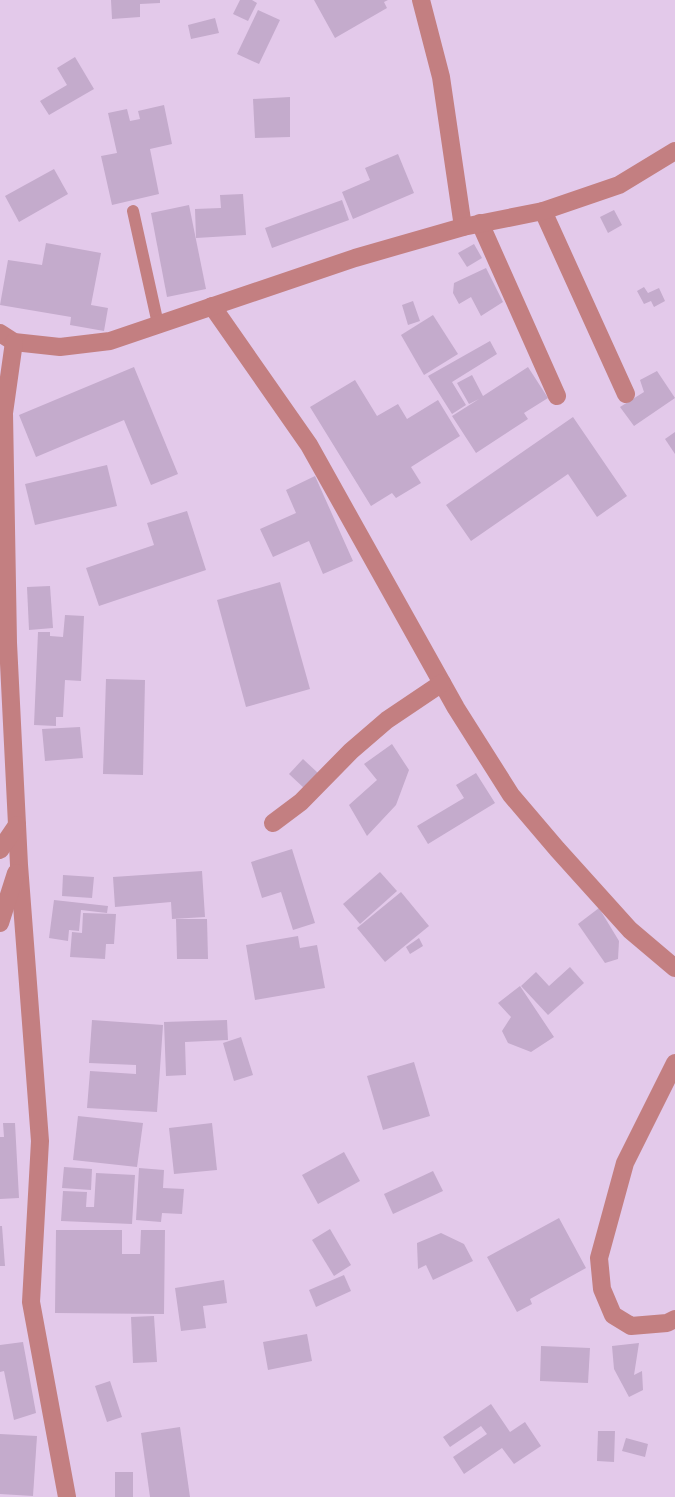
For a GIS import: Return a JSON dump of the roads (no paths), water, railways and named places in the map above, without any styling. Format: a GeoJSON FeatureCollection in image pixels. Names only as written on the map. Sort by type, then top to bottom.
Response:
{"type":"FeatureCollection","features":[{"type":"Feature","properties":{"kind":"street"},"geometry":{"type":"LineString","coordinates":[[421,0],[441,77],[471,225],[557,396]]}},
{"type":"Feature","properties":{"kind":"street"},"geometry":{"type":"LineString","coordinates":[[67,1497],[31,1302],[40,1141],[19,865],[8,643],[4,413],[7,337],[60,347],[110,341],[355,258],[471,225],[543,211],[619,185],[675,151]]}},
{"type":"Feature","properties":{"kind":"street"},"geometry":{"type":"LineString","coordinates":[[543,211],[626,394]]}},
{"type":"Feature","properties":{"kind":"street"},"geometry":{"type":"LineString","coordinates":[[212,306],[309,446],[442,684],[511,795],[630,930],[675,968]]}},
{"type":"Feature","properties":{"kind":"street"},"geometry":{"type":"LineString","coordinates":[[273,823],[301,802],[351,751],[387,720],[442,684]]}},
{"type":"Feature","properties":{"kind":"street"},"geometry":{"type":"LineString","coordinates":[[0,850],[17,825]]}},
{"type":"Feature","properties":{"kind":"street"},"geometry":{"type":"LineString","coordinates":[[0,922],[19,865]]}},
{"type":"Feature","properties":{"kind":"street"},"geometry":{"type":"LineString","coordinates":[[675,1063],[625,1164],[599,1258],[602,1289],[613,1315],[631,1326],[667,1323],[675,1319]]}},
{"type":"Feature","properties":{"kind":"lane"},"geometry":{"type":"LineString","coordinates":[[133,211],[158,324]]}}]}
